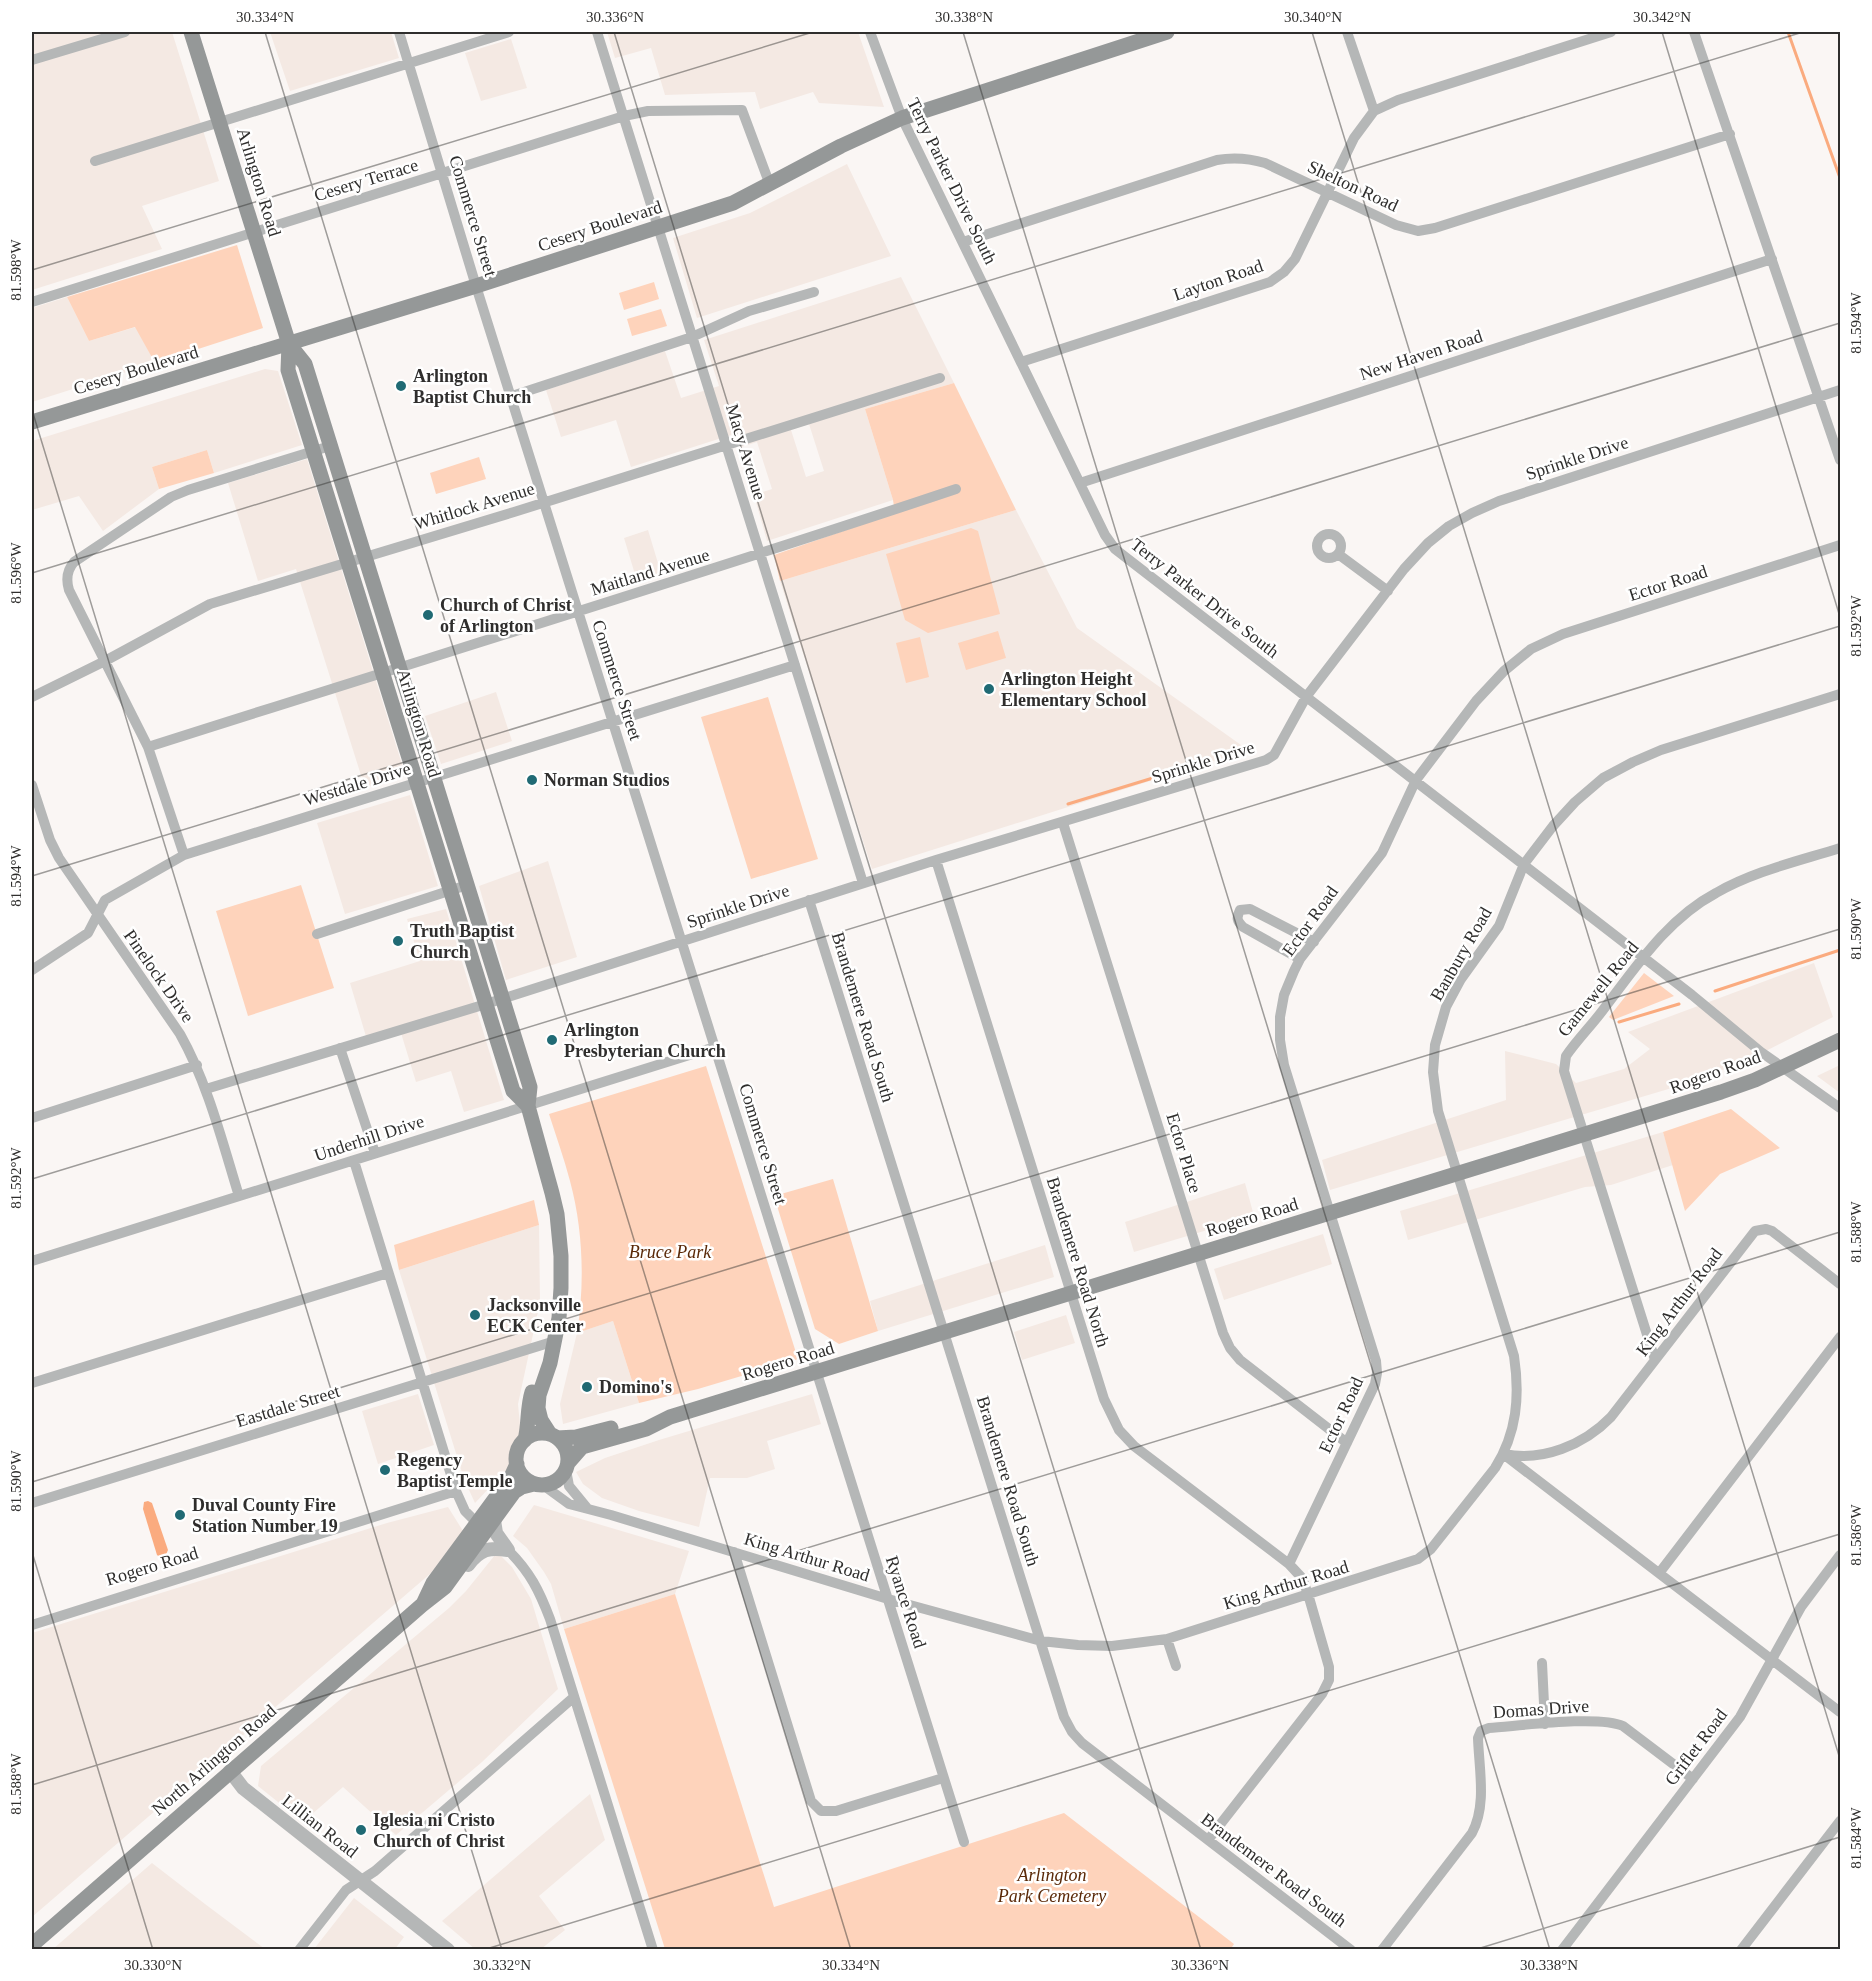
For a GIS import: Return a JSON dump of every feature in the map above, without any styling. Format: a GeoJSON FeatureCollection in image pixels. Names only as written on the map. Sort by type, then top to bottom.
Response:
{"type":"FeatureCollection","features":[{"type":"Feature","properties":{"kind":"main road","name":"Arlington Road"},"geometry":{"type":"LineString","coordinates":[[191,32],[290,344],[305,364],[530,1087],[528,1106],[557,1214],[561,1287],[555,1341],[539,1395],[538,1408],[541,1420],[554,1436]]}},
{"type":"Feature","properties":{"kind":"main road","name":"Cesery Boulevard"},"geometry":{"type":"LineString","coordinates":[[32,422],[476,286],[733,203],[841,146],[902,118],[1167,32]]}},
{"type":"Feature","properties":{"kind":"main road","name":"Arlington Road"},"geometry":{"type":"LineString","coordinates":[[290,344],[288,370],[382,672],[513,1091],[528,1106]]}},
{"type":"Feature","properties":{"kind":"main road","name":"Rogero Road"},"geometry":{"type":"LineString","coordinates":[[567,1467],[582,1448],[646,1429],[670,1417],[1721,1092],[1783,1067],[1840,1040]]}},
{"type":"Feature","properties":{"kind":"main road","name":"Arlington Road"},"geometry":{"type":"LineString","coordinates":[[525,1440],[532,1391],[544,1379]]}},
{"type":"Feature","properties":{"kind":"main road","name":"Rogero Road"},"geometry":{"type":"LineString","coordinates":[[554,1436],[576,1437],[644,1419],[670,1417]]}},
{"type":"Feature","properties":{"kind":"main road"},"geometry":{"type":"LineString","coordinates":[[539,1433],[554,1436],[565,1446],[567,1467],[554,1482],[539,1484],[525,1478],[517,1464],[519,1449],[525,1440],[539,1433]]}},
{"type":"Feature","properties":{"kind":"main road","name":"North Arlington Road"},"geometry":{"type":"LineString","coordinates":[[429,1601],[433,1583],[511,1477],[517,1464]]}},
{"type":"Feature","properties":{"kind":"main road","name":"North Arlington Road"},"geometry":{"type":"LineString","coordinates":[[32,1945],[445,1587],[514,1492],[522,1487],[539,1484]]}},
{"type":"Feature","properties":{"kind":"street"},"geometry":{"type":"LineString","coordinates":[[32,60],[125,32]]}},
{"type":"Feature","properties":{"kind":"street","name":"Commerce Street"},"geometry":{"type":"LineString","coordinates":[[399,32],[476,286],[817,1373]]}},
{"type":"Feature","properties":{"kind":"street"},"geometry":{"type":"LineString","coordinates":[[95,161],[508,32]]}},
{"type":"Feature","properties":{"kind":"street","name":"Macy Avenue"},"geometry":{"type":"LineString","coordinates":[[597,32],[863,883]]}},
{"type":"Feature","properties":{"kind":"street","name":"Terry Parker Drive South"},"geometry":{"type":"LineString","coordinates":[[870,32],[902,118],[1105,535],[1115,549],[1524,864],[1761,1052],[1840,1108]]}},
{"type":"Feature","properties":{"kind":"street"},"geometry":{"type":"LineString","coordinates":[[1347,32],[1374,111]]}},
{"type":"Feature","properties":{"kind":"street","name":"Layton Road"},"geometry":{"type":"LineString","coordinates":[[1021,362],[1270,282],[1284,272],[1295,259],[1354,138],[1374,111],[1398,100],[1611,32]]}},
{"type":"Feature","properties":{"kind":"street"},"geometry":{"type":"LineString","coordinates":[[1694,32],[1840,460]]}},
{"type":"Feature","properties":{"kind":"street","name":"Cesery Terrace"},"geometry":{"type":"LineString","coordinates":[[32,302],[624,116],[648,111],[742,110],[770,184]]}},
{"type":"Feature","properties":{"kind":"street","name":"Shelton Road"},"geometry":{"type":"LineString","coordinates":[[963,242],[1217,160],[1233,157],[1265,163],[1396,225],[1418,231],[1426,230],[1730,134]]}},
{"type":"Feature","properties":{"kind":"street","name":"New Haven Road"},"geometry":{"type":"LineString","coordinates":[[1080,483],[1772,259]]}},
{"type":"Feature","properties":{"kind":"street"},"geometry":{"type":"LineString","coordinates":[[512,396],[692,337],[749,311],[814,292]]}},
{"type":"Feature","properties":{"kind":"street","name":"Whitlock Avenue"},"geometry":{"type":"LineString","coordinates":[[32,697],[105,661],[210,604],[940,378]]}},
{"type":"Feature","properties":{"kind":"street","name":"Sprinkle Drive"},"geometry":{"type":"LineString","coordinates":[[206,1089],[486,1004],[936,860],[1266,760],[1274,755],[1306,697],[1404,569],[1428,543],[1449,526],[1499,501],[1840,390]]}},
{"type":"Feature","properties":{"kind":"street"},"geometry":{"type":"LineString","coordinates":[[184,855],[148,747],[69,590],[68,573],[74,562],[171,497],[330,446]]}},
{"type":"Feature","properties":{"kind":"street","name":"Maitland Avenue"},"geometry":{"type":"LineString","coordinates":[[148,747],[399,666],[761,554],[956,489]]}},
{"type":"Feature","properties":{"kind":"street","name":"Ector Road"},"geometry":{"type":"LineString","coordinates":[[1288,1564],[1375,1384],[1377,1373],[1376,1360],[1284,1065],[1280,1040],[1280,1017],[1284,995],[1300,959],[1382,853],[1416,780],[1476,701],[1504,671],[1532,650],[1563,634],[1840,545]]}},
{"type":"Feature","properties":{"kind":"street"},"geometry":{"type":"LineString","coordinates":[[1338,554],[1388,591]]}},
{"type":"Feature","properties":{"kind":"street","name":"Westdale Drive"},"geometry":{"type":"LineString","coordinates":[[32,970],[88,933],[105,900],[184,855],[795,664]]}},
{"type":"Feature","properties":{"kind":"street","name":"Banbury Road"},"geometry":{"type":"LineString","coordinates":[[1504,1454],[1515,1418],[1518,1397],[1514,1356],[1438,1111],[1433,1072],[1434,1045],[1450,996],[1499,926],[1524,864],[1575,802],[1604,778],[1661,750],[1840,694]]}},
{"type":"Feature","properties":{"kind":"street","name":"Pinelock Drive"},"geometry":{"type":"LineString","coordinates":[[32,784],[50,840],[59,858],[180,1034],[197,1065],[239,1196]]}},
{"type":"Feature","properties":{"kind":"street","name":"Ector Place"},"geometry":{"type":"LineString","coordinates":[[1063,823],[1223,1333],[1230,1348],[1240,1360],[1347,1443]]}},
{"type":"Feature","properties":{"kind":"street","name":"Gamewell Road"},"geometry":{"type":"LineString","coordinates":[[1655,1360],[1564,1071],[1566,1056],[1666,931],[1683,916],[1716,893],[1742,880],[1840,848]]}},
{"type":"Feature","properties":{"kind":"street","name":"Brandemere Road North"},"geometry":{"type":"LineString","coordinates":[[936,860],[1104,1399],[1119,1430],[1134,1446],[1288,1564],[1302,1578],[1329,1667],[1329,1680],[1322,1694],[1208,1840]]}},
{"type":"Feature","properties":{"kind":"street"},"geometry":{"type":"LineString","coordinates":[[317,934],[467,885]]}},
{"type":"Feature","properties":{"kind":"street","name":"Brandemere Road South"},"geometry":{"type":"LineString","coordinates":[[809,900],[1064,1717],[1072,1732],[1082,1743],[1351,1950]]}},
{"type":"Feature","properties":{"kind":"street"},"geometry":{"type":"LineString","coordinates":[[1300,959],[1243,927],[1238,922],[1237,916],[1240,910],[1250,909],[1314,942]]}},
{"type":"Feature","properties":{"kind":"street","name":"Underhill Drive"},"geometry":{"type":"LineString","coordinates":[[32,1261],[715,1047]]}},
{"type":"Feature","properties":{"kind":"street"},"geometry":{"type":"LineString","coordinates":[[340,1048],[375,1153]]}},
{"type":"Feature","properties":{"kind":"street"},"geometry":{"type":"LineString","coordinates":[[32,1118],[197,1065]]}},
{"type":"Feature","properties":{"kind":"street"},"geometry":{"type":"LineString","coordinates":[[354,1161],[456,1491],[465,1511],[477,1523]]}},
{"type":"Feature","properties":{"kind":"street","name":"King Arthur Road"},"geometry":{"type":"LineString","coordinates":[[539,1484],[569,1504],[888,1599],[1041,1641],[1112,1646],[1167,1639],[1418,1559],[1431,1549],[1504,1454],[1518,1457],[1575,1445],[1589,1437],[1611,1417],[1750,1235],[1760,1229],[1772,1231],[1840,1284]]}},
{"type":"Feature","properties":{"kind":"street"},"geometry":{"type":"LineString","coordinates":[[32,1383],[388,1273]]}},
{"type":"Feature","properties":{"kind":"street"},"geometry":{"type":"LineString","coordinates":[[1660,1572],[1840,1337]]}},
{"type":"Feature","properties":{"kind":"street","name":"Eastdale Street"},"geometry":{"type":"LineString","coordinates":[[32,1503],[555,1341]]}},
{"type":"Feature","properties":{"kind":"street","name":"Ryance Road"},"geometry":{"type":"LineString","coordinates":[[817,1373],[963,1842]]}},
{"type":"Feature","properties":{"kind":"street"},"geometry":{"type":"LineString","coordinates":[[1504,1454],[1840,1712]]}},
{"type":"Feature","properties":{"kind":"street"},"geometry":{"type":"LineString","coordinates":[[567,1467],[569,1486],[587,1508]]}},
{"type":"Feature","properties":{"kind":"street","name":"Rogero Road"},"geometry":{"type":"LineString","coordinates":[[32,1625],[456,1491]]}},
{"type":"Feature","properties":{"kind":"street"},"geometry":{"type":"LineString","coordinates":[[494,1520],[496,1533],[508,1550],[527,1569],[540,1592],[550,1619],[653,1950]]}},
{"type":"Feature","properties":{"kind":"street"},"geometry":{"type":"LineString","coordinates":[[429,1601],[449,1592],[475,1556],[484,1549],[508,1550]]}},
{"type":"Feature","properties":{"kind":"street"},"geometry":{"type":"LineString","coordinates":[[734,1552],[811,1801],[821,1811],[836,1811],[943,1778]]}},
{"type":"Feature","properties":{"kind":"street","name":"Griflet Road"},"geometry":{"type":"LineString","coordinates":[[1562,1950],[1740,1717],[1801,1607],[1840,1555]]}},
{"type":"Feature","properties":{"kind":"street"},"geometry":{"type":"LineString","coordinates":[[1167,1639],[1176,1666]]}},
{"type":"Feature","properties":{"kind":"street"},"geometry":{"type":"LineString","coordinates":[[1542,1663],[1545,1724]]}},
{"type":"Feature","properties":{"kind":"street"},"geometry":{"type":"LineString","coordinates":[[299,1950],[346,1890],[375,1871],[574,1697]]}},
{"type":"Feature","properties":{"kind":"street","name":"Domas Drive"},"geometry":{"type":"LineString","coordinates":[[1382,1950],[1479,1821],[1481,1806],[1478,1738],[1481,1731],[1489,1728],[1545,1724],[1603,1721],[1615,1723],[1623,1726],[1694,1779]]}},
{"type":"Feature","properties":{"kind":"street","name":"Lillian Road"},"geometry":{"type":"LineString","coordinates":[[230,1771],[243,1788],[448,1950]]}},
{"type":"Feature","properties":{"kind":"street"},"geometry":{"type":"LineString","coordinates":[[1741,1950],[1840,1821]]}},
{"type":"Feature","properties":{"kind":"shaded area"},"geometry":{"type":"Polygon","coordinates":[[[32,32],[172,32],[219,181],[142,206],[162,249],[32,290],[32,32]]]}},
{"type":"Feature","properties":{"kind":"shaded area"},"geometry":{"type":"Polygon","coordinates":[[[270,32],[391,32],[399,58],[290,91],[270,32]]]}},
{"type":"Feature","properties":{"kind":"shaded area"},"geometry":{"type":"Polygon","coordinates":[[[607,32],[858,32],[884,107],[819,103],[813,92],[760,109],[755,92],[665,95],[651,48],[615,58],[607,32]]]}},
{"type":"Feature","properties":{"kind":"shaded area"},"geometry":{"type":"Polygon","coordinates":[[[511,39],[527,88],[481,101],[465,53],[511,39]]]}},
{"type":"Feature","properties":{"kind":"shaded area"},"geometry":{"type":"Polygon","coordinates":[[[847,164],[891,256],[697,318],[673,238],[750,213],[847,164]]]}},
{"type":"Feature","properties":{"kind":"shaded area"},"geometry":{"type":"Polygon","coordinates":[[[901,277],[954,383],[865,409],[893,500],[767,541],[754,495],[772,489],[757,442],[738,448],[734,434],[631,467],[616,420],[561,437],[546,390],[665,351],[681,398],[719,386],[704,340],[901,277]],[[809,424],[791,430],[806,477],[824,471],[809,424]]]}},
{"type":"Feature","properties":{"kind":"shaded area"},"geometry":{"type":"Polygon","coordinates":[[[67,297],[89,341],[136,327],[155,363],[32,402],[32,308],[67,297]]]}},
{"type":"Feature","properties":{"kind":"shaded area"},"geometry":{"type":"Polygon","coordinates":[[[265,369],[278,371],[302,445],[214,473],[207,450],[152,467],[159,489],[103,531],[79,496],[32,510],[32,441],[265,369]]]}},
{"type":"Feature","properties":{"kind":"shaded area"},"geometry":{"type":"Polygon","coordinates":[[[307,459],[405,774],[365,788],[296,569],[258,581],[228,483],[307,459]]]}},
{"type":"Feature","properties":{"kind":"shaded area","name":"Arlington Height Elementary School"},"geometry":{"type":"Polygon","coordinates":[[[1016,510],[1077,628],[1248,750],[872,869],[780,581],[1016,510]]]}},
{"type":"Feature","properties":{"kind":"shaded area"},"geometry":{"type":"Polygon","coordinates":[[[648,530],[661,573],[637,581],[624,538],[648,530]]]}},
{"type":"Feature","properties":{"kind":"shaded area"},"geometry":{"type":"Polygon","coordinates":[[[496,692],[512,741],[441,764],[425,716],[496,692]]]}},
{"type":"Feature","properties":{"kind":"shaded area"},"geometry":{"type":"Polygon","coordinates":[[[410,795],[438,886],[345,914],[317,823],[410,795]]]}},
{"type":"Feature","properties":{"kind":"shaded area"},"geometry":{"type":"Polygon","coordinates":[[[548,861],[577,957],[506,980],[479,886],[548,861]]]}},
{"type":"Feature","properties":{"kind":"shaded area"},"geometry":{"type":"Polygon","coordinates":[[[446,909],[504,1100],[464,1112],[451,1071],[416,1082],[401,1033],[368,1043],[350,983],[420,961],[407,919],[446,909]]]}},
{"type":"Feature","properties":{"kind":"shaded area"},"geometry":{"type":"Polygon","coordinates":[[[1814,963],[1833,1017],[1750,1059],[1692,1082],[1330,1190],[1322,1160],[1506,1100],[1505,1051],[1556,1064],[1576,1083],[1624,1069],[1650,1049],[1628,1032],[1814,963]]]}},
{"type":"Feature","properties":{"kind":"shaded area"},"geometry":{"type":"Polygon","coordinates":[[[1840,1065],[1840,1093],[1817,1076],[1840,1065]]]}},
{"type":"Feature","properties":{"kind":"shaded area"},"geometry":{"type":"Polygon","coordinates":[[[1663,1132],[1673,1165],[1611,1185],[1585,1187],[1408,1240],[1400,1211],[1663,1132]]]}},
{"type":"Feature","properties":{"kind":"shaded area"},"geometry":{"type":"Polygon","coordinates":[[[1245,1183],[1254,1216],[1134,1252],[1125,1222],[1245,1183]]]}},
{"type":"Feature","properties":{"kind":"shaded area"},"geometry":{"type":"Polygon","coordinates":[[[539,1225],[540,1302],[518,1404],[520,1425],[527,1448],[475,1503],[464,1479],[399,1270],[539,1225]]]}},
{"type":"Feature","properties":{"kind":"shaded area"},"geometry":{"type":"Polygon","coordinates":[[[1323,1234],[1332,1264],[1224,1300],[1214,1269],[1323,1234]]]}},
{"type":"Feature","properties":{"kind":"shaded area"},"geometry":{"type":"Polygon","coordinates":[[[1045,1245],[1054,1277],[878,1331],[870,1301],[1045,1245]]]}},
{"type":"Feature","properties":{"kind":"shaded area"},"geometry":{"type":"Polygon","coordinates":[[[1066,1315],[1075,1343],[1022,1360],[1014,1332],[1066,1315]]]}},
{"type":"Feature","properties":{"kind":"shaded area"},"geometry":{"type":"Polygon","coordinates":[[[613,1321],[639,1403],[563,1424],[560,1404],[577,1333],[613,1321]]]}},
{"type":"Feature","properties":{"kind":"shaded area"},"geometry":{"type":"Polygon","coordinates":[[[418,1394],[434,1445],[378,1464],[362,1411],[418,1394]]]}},
{"type":"Feature","properties":{"kind":"shaded area"},"geometry":{"type":"Polygon","coordinates":[[[812,1394],[821,1424],[767,1441],[775,1469],[747,1478],[710,1478],[699,1527],[639,1511],[602,1498],[583,1484],[576,1472],[605,1458],[659,1440],[812,1394]]]}},
{"type":"Feature","properties":{"kind":"shaded area"},"geometry":{"type":"Polygon","coordinates":[[[144,1502],[152,1503],[168,1550],[165,1557],[161,1558],[157,1555],[143,1509],[144,1502]]]}},
{"type":"Feature","properties":{"kind":"shaded area"},"geometry":{"type":"Polygon","coordinates":[[[534,1505],[689,1551],[675,1594],[564,1629],[551,1584],[527,1548],[513,1536],[534,1505]]]}},
{"type":"Feature","properties":{"kind":"shaded area"},"geometry":{"type":"Polygon","coordinates":[[[448,1507],[463,1531],[431,1573],[32,1917],[32,1633],[387,1523],[448,1507]]]}},
{"type":"Feature","properties":{"kind":"shaded area"},"geometry":{"type":"Polygon","coordinates":[[[495,1555],[501,1556],[512,1567],[531,1599],[558,1689],[482,1762],[396,1835],[343,1787],[303,1822],[258,1786],[261,1766],[449,1608],[495,1555]]]}},
{"type":"Feature","properties":{"kind":"shaded area"},"geometry":{"type":"Polygon","coordinates":[[[590,1794],[605,1840],[539,1896],[565,1930],[541,1949],[475,1949],[442,1921],[590,1794]]]}},
{"type":"Feature","properties":{"kind":"shaded area"},"geometry":{"type":"Polygon","coordinates":[[[152,1863],[205,1904],[265,1949],[53,1949],[152,1863]]]}},
{"type":"Feature","properties":{"kind":"shaded area"},"geometry":{"type":"Polygon","coordinates":[[[354,1898],[404,1937],[395,1949],[314,1949],[354,1898]]]}},
{"type":"Feature","properties":{"kind":"green space"},"geometry":{"type":"Polygon","coordinates":[[[237,245],[263,328],[155,363],[135,327],[89,341],[67,297],[237,245]]]}},
{"type":"Feature","properties":{"kind":"green space"},"geometry":{"type":"Polygon","coordinates":[[[654,282],[659,299],[624,310],[619,293],[654,282]]]}},
{"type":"Feature","properties":{"kind":"green space"},"geometry":{"type":"Polygon","coordinates":[[[661,309],[667,326],[632,336],[627,319],[661,309]]]}},
{"type":"Feature","properties":{"kind":"green space"},"geometry":{"type":"Polygon","coordinates":[[[954,383],[1016,510],[780,581],[774,555],[895,513],[865,409],[954,383]]]}},
{"type":"Feature","properties":{"kind":"green space"},"geometry":{"type":"Polygon","coordinates":[[[207,450],[214,473],[159,489],[152,467],[207,450]]]}},
{"type":"Feature","properties":{"kind":"green space"},"geometry":{"type":"Polygon","coordinates":[[[479,457],[486,479],[436,494],[430,473],[479,457]]]}},
{"type":"Feature","properties":{"kind":"green space"},"geometry":{"type":"Polygon","coordinates":[[[971,528],[978,531],[1000,614],[928,633],[905,620],[886,554],[971,528]]]}},
{"type":"Feature","properties":{"kind":"green space"},"geometry":{"type":"Polygon","coordinates":[[[998,631],[1006,658],[966,670],[958,643],[998,631]]]}},
{"type":"Feature","properties":{"kind":"green space"},"geometry":{"type":"Polygon","coordinates":[[[920,637],[929,677],[906,683],[896,643],[920,637]]]}},
{"type":"Feature","properties":{"kind":"green space"},"geometry":{"type":"Polygon","coordinates":[[[768,697],[818,859],[751,879],[701,717],[768,697]]]}},
{"type":"Feature","properties":{"kind":"green space"},"geometry":{"type":"Polygon","coordinates":[[[301,885],[334,988],[248,1016],[216,911],[301,885]]]}},
{"type":"Feature","properties":{"kind":"green space"},"geometry":{"type":"Polygon","coordinates":[[[1644,973],[1674,996],[1613,1020],[1609,1017],[1644,973]]]}},
{"type":"Feature","properties":{"kind":"green space","name":"Bruce Park"},"geometry":{"type":"Polygon","coordinates":[[[706,1066],[798,1359],[698,1389],[639,1403],[613,1321],[577,1333],[582,1276],[578,1218],[568,1172],[549,1114],[706,1066]]]}},
{"type":"Feature","properties":{"kind":"green space"},"geometry":{"type":"Polygon","coordinates":[[[1731,1109],[1780,1148],[1720,1174],[1685,1211],[1663,1132],[1731,1109]]]}},
{"type":"Feature","properties":{"kind":"green space"},"geometry":{"type":"Polygon","coordinates":[[[833,1179],[878,1331],[839,1344],[815,1329],[774,1196],[833,1179]]]}},
{"type":"Feature","properties":{"kind":"green space"},"geometry":{"type":"Polygon","coordinates":[[[534,1200],[539,1225],[399,1270],[394,1245],[534,1200]]]}},
{"type":"Feature","properties":{"kind":"green space","name":"Arlington Park Cemetery"},"geometry":{"type":"Polygon","coordinates":[[[675,1594],[774,1907],[1064,1813],[1234,1944],[1230,1950],[665,1949],[564,1629],[675,1594]]]}},
{"type":"Feature","properties":{"kind":"waterway"},"geometry":{"type":"LineString","coordinates":[[1788,32],[1840,178]]}},
{"type":"Feature","properties":{"kind":"waterway"},"geometry":{"type":"LineString","coordinates":[[1068,804],[1179,770]]}},
{"type":"Feature","properties":{"kind":"waterway"},"geometry":{"type":"LineString","coordinates":[[1715,991],[1840,950]]}},
{"type":"Feature","properties":{"kind":"waterway"},"geometry":{"type":"LineString","coordinates":[[1619,1022],[1679,1004]]}},
{"type":"Feature","properties":{"kind":"place","name":"Arlington Baptist Church"},"geometry":{"type":"Point","coordinates":[401,386]}},
{"type":"Feature","properties":{"kind":"place","name":"Church of Christ of Arlington"},"geometry":{"type":"Point","coordinates":[428,615]}},
{"type":"Feature","properties":{"kind":"place","name":"Arlington Height Elementary School"},"geometry":{"type":"Point","coordinates":[989,689]}},
{"type":"Feature","properties":{"kind":"place","name":"Norman Studios"},"geometry":{"type":"Point","coordinates":[532,780]}},
{"type":"Feature","properties":{"kind":"place","name":"Truth Baptist Church"},"geometry":{"type":"Point","coordinates":[398,941]}},
{"type":"Feature","properties":{"kind":"place","name":"Arlington Presbyterian Church"},"geometry":{"type":"Point","coordinates":[552,1040]}},
{"type":"Feature","properties":{"kind":"place","name":"Jacksonville ECK Center"},"geometry":{"type":"Point","coordinates":[475,1315]}},
{"type":"Feature","properties":{"kind":"place","name":"Domino's"},"geometry":{"type":"Point","coordinates":[587,1387]}},
{"type":"Feature","properties":{"kind":"place","name":"Regency Baptist Temple"},"geometry":{"type":"Point","coordinates":[385,1470]}},
{"type":"Feature","properties":{"kind":"place","name":"Duval County Fire Station Number 19"},"geometry":{"type":"Point","coordinates":[180,1515]}},
{"type":"Feature","properties":{"kind":"place","name":"Iglesia ni Cristo Church of Christ"},"geometry":{"type":"Point","coordinates":[361,1830]}}]}
